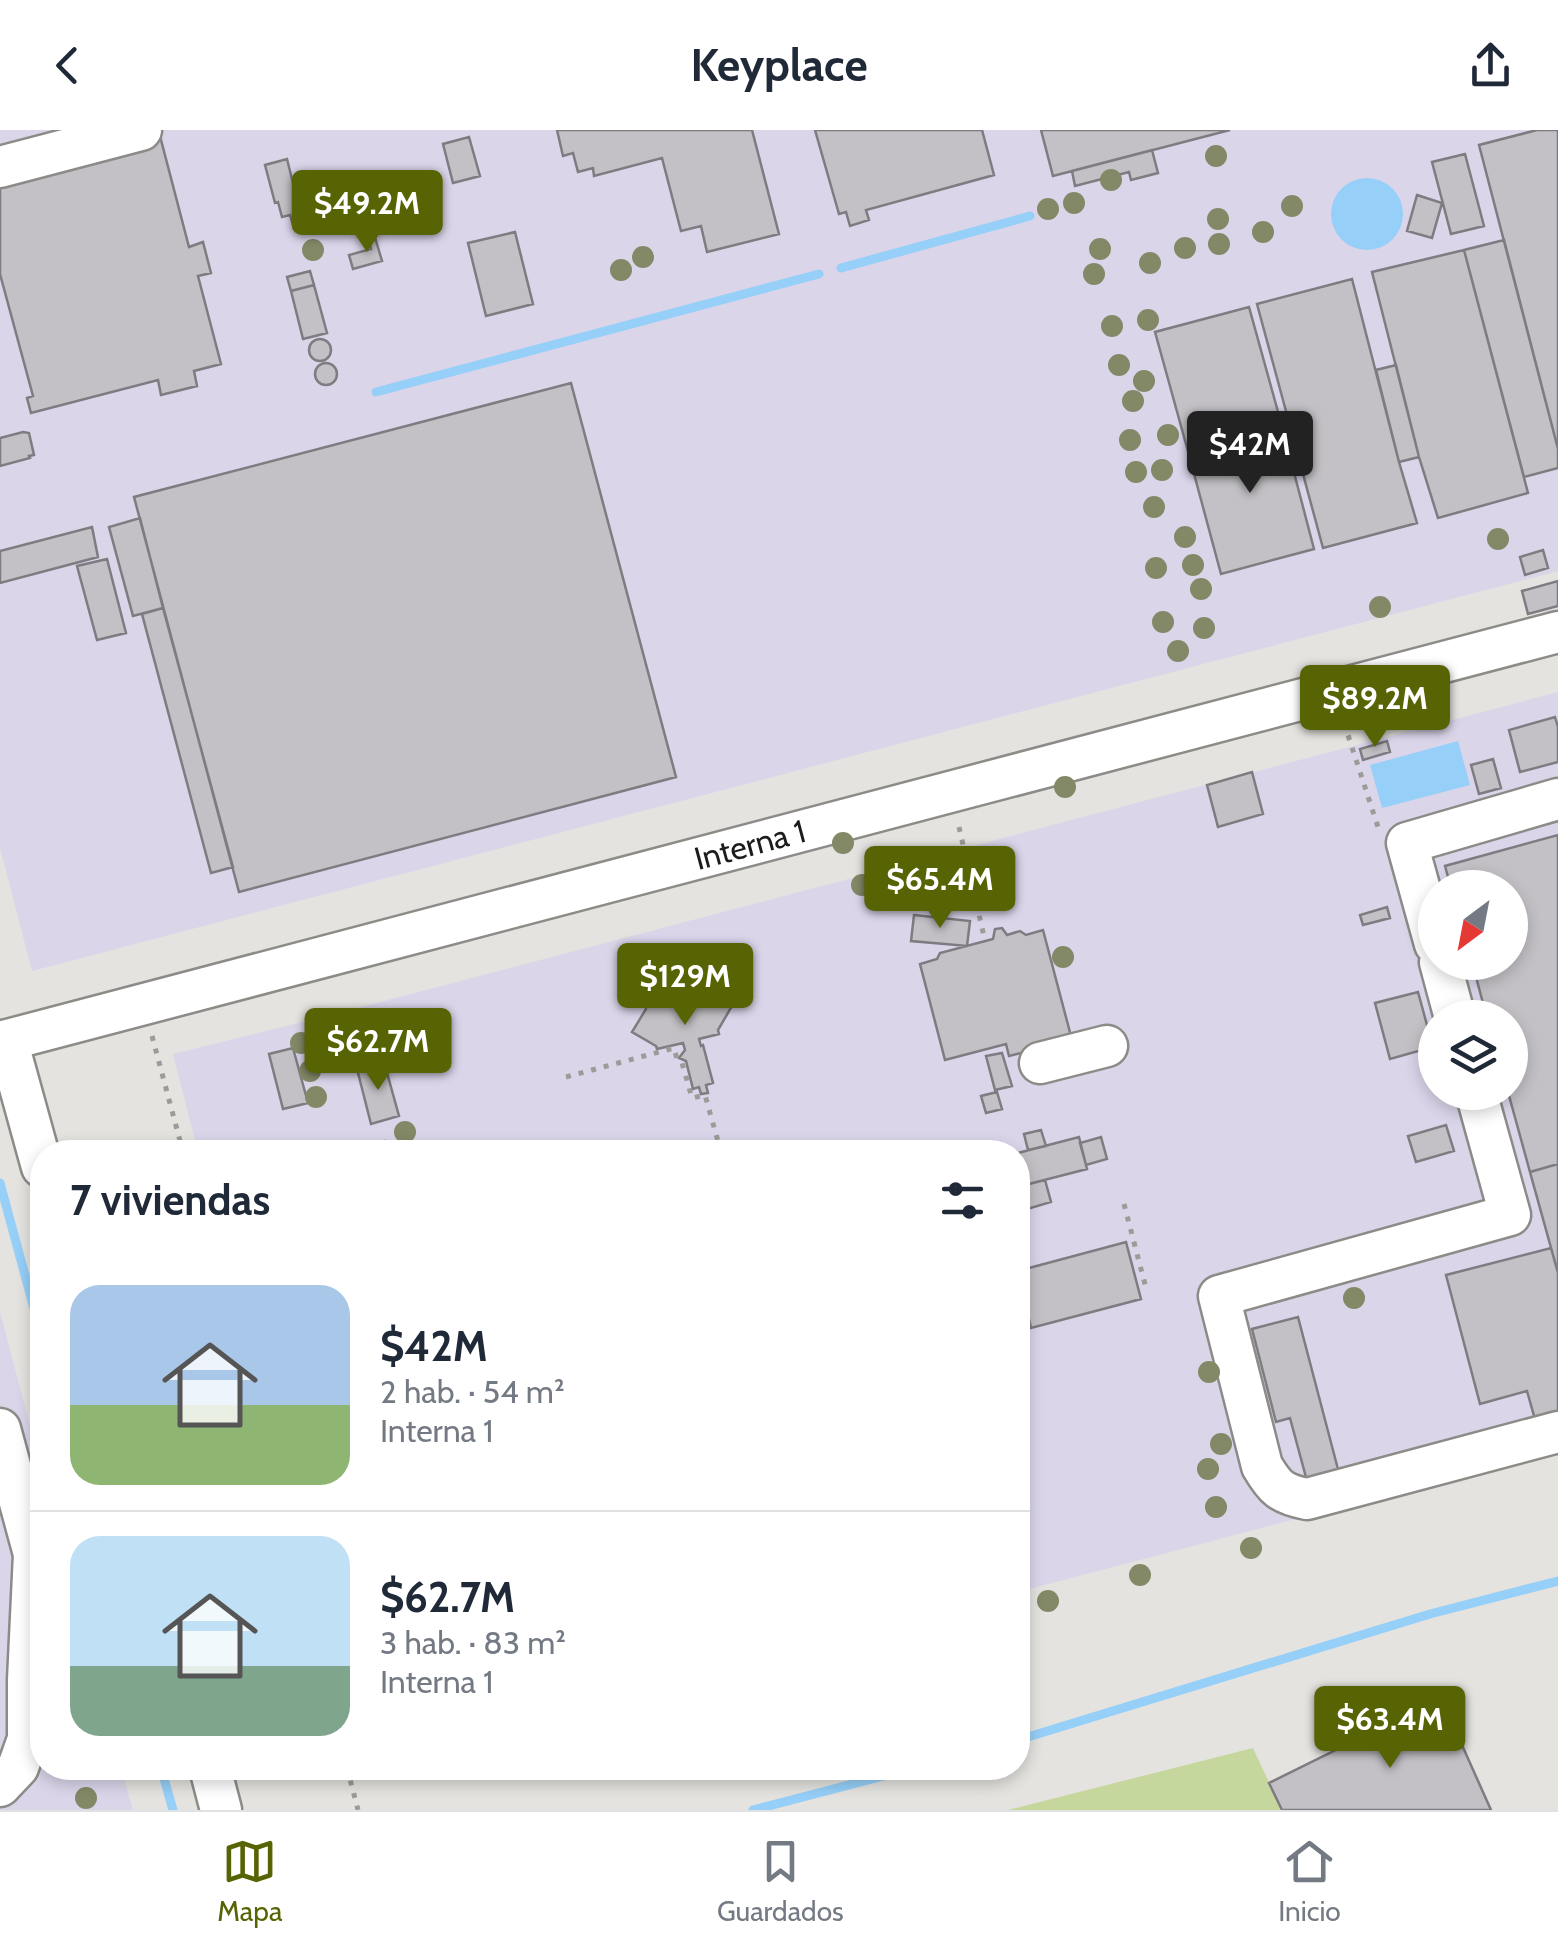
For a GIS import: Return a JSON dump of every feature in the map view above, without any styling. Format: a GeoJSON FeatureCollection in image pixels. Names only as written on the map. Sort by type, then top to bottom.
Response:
{"type":"FeatureCollection","features":[{"type":"Feature","properties":{"kind":"street"},"geometry":{"type":"LineString","coordinates":[[0,167],[141,130]]}},
{"type":"Feature","properties":{"kind":"street","name":"Interna 1"},"geometry":{"type":"LineString","coordinates":[[4,1041],[1558,632]]}},
{"type":"Feature","properties":{"kind":"street"},"geometry":{"type":"LineString","coordinates":[[1418,882],[1407,842],[1558,800]]}},
{"type":"Feature","properties":{"kind":"street"},"geometry":{"type":"LineString","coordinates":[[4,1041],[34,1140]]}},
{"type":"Feature","properties":{"kind":"street"},"geometry":{"type":"LineString","coordinates":[[1040,1063],[1107,1046]]}},
{"type":"Feature","properties":{"kind":"street"},"geometry":{"type":"LineString","coordinates":[[1481,1110],[1510,1215],[1219,1296],[1262,1466],[1273,1484],[1289,1496],[1307,1499],[1558,1432]]}},
{"type":"Feature","properties":{"kind":"street"},"geometry":{"type":"LineString","coordinates":[[0,1430],[30,1539]]}},
{"type":"Feature","properties":{"kind":"street"},"geometry":{"type":"LineString","coordinates":[[0,1623],[30,1583]]}},
{"type":"Feature","properties":{"kind":"street"},"geometry":{"type":"LineString","coordinates":[[0,1786],[18,1766],[28,1738],[30,1640]]}},
{"type":"Feature","properties":{"kind":"street"},"geometry":{"type":"LineString","coordinates":[[213,1780],[221,1810]]}},
{"type":"Feature","properties":{"kind":"path"},"geometry":{"type":"LineString","coordinates":[[950,792],[985,941]]}},
{"type":"Feature","properties":{"kind":"path"},"geometry":{"type":"LineString","coordinates":[[144,1004],[180,1140]]}},
{"type":"Feature","properties":{"kind":"path"},"geometry":{"type":"LineString","coordinates":[[566,1076],[674,1048],[692,1098],[705,1095],[718,1140]]}},
{"type":"Feature","properties":{"kind":"path"},"geometry":{"type":"LineString","coordinates":[[1124,1204],[1146,1292]]}},
{"type":"Feature","properties":{"kind":"path"},"geometry":{"type":"LineString","coordinates":[[349,1780],[358,1810]]}},
{"type":"Feature","properties":{"kind":"shaded area"},"geometry":{"type":"Polygon","coordinates":[[[0,130],[1558,130],[1558,571],[32,971],[0,848],[0,130]]]}},
{"type":"Feature","properties":{"kind":"shaded area"},"geometry":{"type":"Polygon","coordinates":[[[1558,692],[1558,1450],[1030,1589],[1030,1140],[195,1140],[173,1054],[955,851],[972,851],[972,847],[999,839],[1558,692]]]}},
{"type":"Feature","properties":{"kind":"shaded area"},"geometry":{"type":"Polygon","coordinates":[[[0,1312],[30,1426],[30,1780],[124,1780],[133,1810],[0,1810],[0,1312]]]}},
{"type":"Feature","properties":{"kind":"green space"},"geometry":{"type":"Polygon","coordinates":[[[1253,1748],[1282,1810],[1008,1810],[1253,1748]]]}},
{"type":"Feature","properties":{"kind":"water"},"geometry":{"type":"Polygon","coordinates":[[[1367,178],[1393,188],[1403,214],[1393,240],[1367,250],[1341,240],[1331,214],[1341,188],[1367,178]]]}},
{"type":"Feature","properties":{"kind":"water"},"geometry":{"type":"Polygon","coordinates":[[[1458,741],[1470,785],[1382,808],[1370,765],[1458,741]]]}},
{"type":"Feature","properties":{"kind":"building"},"geometry":{"type":"Polygon","coordinates":[[[557,130],[752,130],[779,234],[707,252],[701,226],[681,231],[662,158],[594,176],[593,168],[578,172],[573,153],[563,156],[557,130]]]}},
{"type":"Feature","properties":{"kind":"building"},"geometry":{"type":"Polygon","coordinates":[[[815,130],[982,130],[994,175],[866,210],[869,220],[850,226],[846,212],[839,214],[815,130]]]}},
{"type":"Feature","properties":{"kind":"building"},"geometry":{"type":"Polygon","coordinates":[[[1041,130],[1230,130],[1053,176],[1041,130]]]}},
{"type":"Feature","properties":{"kind":"building"},"geometry":{"type":"Polygon","coordinates":[[[1537,130],[1558,130],[1558,449],[1479,145],[1537,130]]]}},
{"type":"Feature","properties":{"kind":"building"},"geometry":{"type":"Polygon","coordinates":[[[160,136],[189,247],[203,242],[211,273],[198,276],[221,364],[194,371],[197,386],[161,395],[158,380],[31,413],[27,398],[33,396],[0,274],[0,178],[160,136]]]}},
{"type":"Feature","properties":{"kind":"building"},"geometry":{"type":"Polygon","coordinates":[[[469,137],[480,176],[453,183],[443,144],[469,137]]]}},
{"type":"Feature","properties":{"kind":"building"},"geometry":{"type":"Polygon","coordinates":[[[1152,150],[1158,173],[1131,180],[1129,172],[1075,186],[1072,171],[1152,150]]]}},
{"type":"Feature","properties":{"kind":"building"},"geometry":{"type":"Polygon","coordinates":[[[1465,154],[1484,226],[1451,234],[1432,162],[1465,154]]]}},
{"type":"Feature","properties":{"kind":"building"},"geometry":{"type":"Polygon","coordinates":[[[287,159],[303,223],[293,225],[290,215],[282,217],[278,202],[275,203],[265,165],[287,159]]]}},
{"type":"Feature","properties":{"kind":"building"},"geometry":{"type":"Polygon","coordinates":[[[1417,195],[1442,203],[1432,238],[1407,231],[1417,195]]]}},
{"type":"Feature","properties":{"kind":"building"},"geometry":{"type":"Polygon","coordinates":[[[515,232],[533,304],[486,316],[468,243],[515,232]]]}},
{"type":"Feature","properties":{"kind":"building"},"geometry":{"type":"Polygon","coordinates":[[[374,234],[382,261],[353,269],[349,255],[371,249],[367,235],[374,234]]]}},
{"type":"Feature","properties":{"kind":"building"},"geometry":{"type":"Polygon","coordinates":[[[1504,240],[1558,449],[1558,468],[1524,477],[1464,250],[1504,240]]]}},
{"type":"Feature","properties":{"kind":"building"},"geometry":{"type":"Polygon","coordinates":[[[1464,250],[1528,493],[1438,518],[1372,272],[1464,250]]]}},
{"type":"Feature","properties":{"kind":"building"},"geometry":{"type":"Polygon","coordinates":[[[310,271],[314,285],[291,291],[287,277],[310,271]]]}},
{"type":"Feature","properties":{"kind":"building"},"geometry":{"type":"Polygon","coordinates":[[[1352,279],[1417,523],[1323,548],[1257,304],[1352,279]]]}},
{"type":"Feature","properties":{"kind":"building"},"geometry":{"type":"Polygon","coordinates":[[[314,285],[327,333],[303,339],[291,291],[314,285]]]}},
{"type":"Feature","properties":{"kind":"building"},"geometry":{"type":"Polygon","coordinates":[[[1249,307],[1280,419],[1186,444],[1155,332],[1249,307]]]}},
{"type":"Feature","properties":{"kind":"building"},"geometry":{"type":"Polygon","coordinates":[[[320,339],[328,342],[328,358],[320,361],[312,358],[309,350],[312,342],[320,339]]]}},
{"type":"Feature","properties":{"kind":"building"},"geometry":{"type":"Polygon","coordinates":[[[326,363],[334,366],[334,382],[326,385],[318,382],[315,374],[318,366],[326,363]]]}},
{"type":"Feature","properties":{"kind":"building"},"geometry":{"type":"Polygon","coordinates":[[[1396,365],[1419,457],[1399,462],[1376,370],[1396,365]]]}},
{"type":"Feature","properties":{"kind":"building"},"geometry":{"type":"Polygon","coordinates":[[[571,383],[676,777],[239,892],[134,497],[571,383]]]}},
{"type":"Feature","properties":{"kind":"building"},"geometry":{"type":"Polygon","coordinates":[[[1280,419],[1314,549],[1221,574],[1186,444],[1280,419]]]}},
{"type":"Feature","properties":{"kind":"building"},"geometry":{"type":"Polygon","coordinates":[[[29,433],[34,455],[0,466],[0,438],[29,433]]]}},
{"type":"Feature","properties":{"kind":"building"},"geometry":{"type":"Polygon","coordinates":[[[140,518],[163,608],[133,616],[109,527],[140,518]]]}},
{"type":"Feature","properties":{"kind":"building"},"geometry":{"type":"Polygon","coordinates":[[[92,527],[98,557],[0,583],[0,551],[92,527]]]}},
{"type":"Feature","properties":{"kind":"building"},"geometry":{"type":"Polygon","coordinates":[[[1543,550],[1548,568],[1525,575],[1520,557],[1543,550]]]}},
{"type":"Feature","properties":{"kind":"building"},"geometry":{"type":"Polygon","coordinates":[[[107,559],[126,633],[97,640],[77,566],[107,559]]]}},
{"type":"Feature","properties":{"kind":"building"},"geometry":{"type":"Polygon","coordinates":[[[1558,581],[1558,606],[1528,614],[1522,591],[1558,581]]]}},
{"type":"Feature","properties":{"kind":"building"},"geometry":{"type":"Polygon","coordinates":[[[163,608],[233,867],[211,873],[142,614],[163,608]]]}},
{"type":"Feature","properties":{"kind":"building"},"geometry":{"type":"Polygon","coordinates":[[[1555,717],[1558,762],[1520,772],[1509,730],[1555,717]]]}},
{"type":"Feature","properties":{"kind":"building"},"geometry":{"type":"Polygon","coordinates":[[[1387,741],[1390,752],[1363,760],[1360,749],[1387,741]]]}},
{"type":"Feature","properties":{"kind":"building"},"geometry":{"type":"Polygon","coordinates":[[[1493,759],[1501,788],[1479,794],[1471,765],[1493,759]]]}},
{"type":"Feature","properties":{"kind":"building"},"geometry":{"type":"Polygon","coordinates":[[[1252,772],[1263,814],[1218,827],[1207,785],[1252,772]]]}},
{"type":"Feature","properties":{"kind":"building"},"geometry":{"type":"Polygon","coordinates":[[[1558,835],[1558,1164],[1530,1172],[1513,1110],[1528,1110],[1528,1000],[1482,1000],[1477,980],[1528,980],[1528,870],[1446,870],[1445,866],[1558,835]]]}},
{"type":"Feature","properties":{"kind":"building"},"geometry":{"type":"Polygon","coordinates":[[[1387,907],[1390,918],[1363,925],[1360,915],[1387,907]]]}},
{"type":"Feature","properties":{"kind":"building"},"geometry":{"type":"Polygon","coordinates":[[[914,915],[970,921],[967,946],[911,941],[914,915]]]}},
{"type":"Feature","properties":{"kind":"building"},"geometry":{"type":"Polygon","coordinates":[[[1002,928],[1007,935],[1043,930],[1072,1040],[1009,1056],[1006,1044],[945,1060],[920,964],[937,959],[940,953],[993,939],[995,929],[1002,928]]]}},
{"type":"Feature","properties":{"kind":"building"},"geometry":{"type":"Polygon","coordinates":[[[707,989],[732,1006],[719,1034],[699,1039],[713,1083],[706,1085],[708,1093],[701,1094],[699,1087],[693,1089],[686,1061],[679,1058],[685,1050],[683,1043],[657,1049],[632,1032],[645,1005],[673,997],[672,992],[684,990],[686,994],[707,989]]]}},
{"type":"Feature","properties":{"kind":"building"},"geometry":{"type":"Polygon","coordinates":[[[1418,992],[1418,1051],[1390,1059],[1375,1003],[1418,992]]]}},
{"type":"Feature","properties":{"kind":"building"},"geometry":{"type":"Polygon","coordinates":[[[293,1048],[308,1103],[283,1109],[269,1054],[293,1048]]]}},
{"type":"Feature","properties":{"kind":"building"},"geometry":{"type":"Polygon","coordinates":[[[1002,1053],[1012,1086],[995,1090],[986,1056],[1002,1053]]]}},
{"type":"Feature","properties":{"kind":"building"},"geometry":{"type":"Polygon","coordinates":[[[384,1062],[399,1116],[371,1124],[357,1069],[384,1062]]]}},
{"type":"Feature","properties":{"kind":"building"},"geometry":{"type":"Polygon","coordinates":[[[997,1092],[1002,1109],[986,1113],[981,1096],[997,1092]]]}},
{"type":"Feature","properties":{"kind":"building"},"geometry":{"type":"Polygon","coordinates":[[[1446,1125],[1454,1151],[1416,1162],[1408,1136],[1446,1125]]]}},
{"type":"Feature","properties":{"kind":"building"},"geometry":{"type":"Polygon","coordinates":[[[1041,1130],[1046,1146],[1030,1150],[1030,1140],[1026,1140],[1024,1134],[1041,1130]]]}},
{"type":"Feature","properties":{"kind":"building"},"geometry":{"type":"Polygon","coordinates":[[[1079,1137],[1087,1169],[1030,1184],[1030,1150],[1079,1137]]]}},
{"type":"Feature","properties":{"kind":"building"},"geometry":{"type":"Polygon","coordinates":[[[1101,1137],[1107,1159],[1086,1165],[1080,1143],[1101,1137]]]}},
{"type":"Feature","properties":{"kind":"building"},"geometry":{"type":"Polygon","coordinates":[[[1558,1164],[1558,1273],[1530,1172],[1558,1164]]]}},
{"type":"Feature","properties":{"kind":"building"},"geometry":{"type":"Polygon","coordinates":[[[1045,1180],[1051,1202],[1030,1208],[1030,1184],[1045,1180]]]}},
{"type":"Feature","properties":{"kind":"building"},"geometry":{"type":"Polygon","coordinates":[[[1126,1242],[1141,1299],[1031,1328],[1030,1268],[1126,1242]]]}},
{"type":"Feature","properties":{"kind":"building"},"geometry":{"type":"Polygon","coordinates":[[[1551,1248],[1558,1273],[1558,1417],[1536,1423],[1527,1391],[1480,1404],[1446,1275],[1551,1248]]]}},
{"type":"Feature","properties":{"kind":"building"},"geometry":{"type":"Polygon","coordinates":[[[1298,1317],[1339,1473],[1307,1481],[1290,1418],[1276,1422],[1252,1329],[1298,1317]]]}},
{"type":"Feature","properties":{"kind":"building"},"geometry":{"type":"Polygon","coordinates":[[[1441,1698],[1491,1810],[1282,1810],[1269,1783],[1441,1698]]]}},
{"type":"Feature","properties":{"kind":"waterway"},"geometry":{"type":"LineString","coordinates":[[841,268],[1030,216]]}},
{"type":"Feature","properties":{"kind":"waterway"},"geometry":{"type":"LineString","coordinates":[[376,392],[819,274]]}},
{"type":"Feature","properties":{"kind":"waterway"},"geometry":{"type":"LineString","coordinates":[[0,1183],[30,1294]]}},
{"type":"Feature","properties":{"kind":"waterway"},"geometry":{"type":"LineString","coordinates":[[1030,1736],[1430,1614],[1558,1581]]}},
{"type":"Feature","properties":{"kind":"waterway"},"geometry":{"type":"LineString","coordinates":[[164,1780],[173,1810]]}},
{"type":"Feature","properties":{"kind":"waterway"},"geometry":{"type":"LineString","coordinates":[[753,1810],[868,1780]]}}]}
